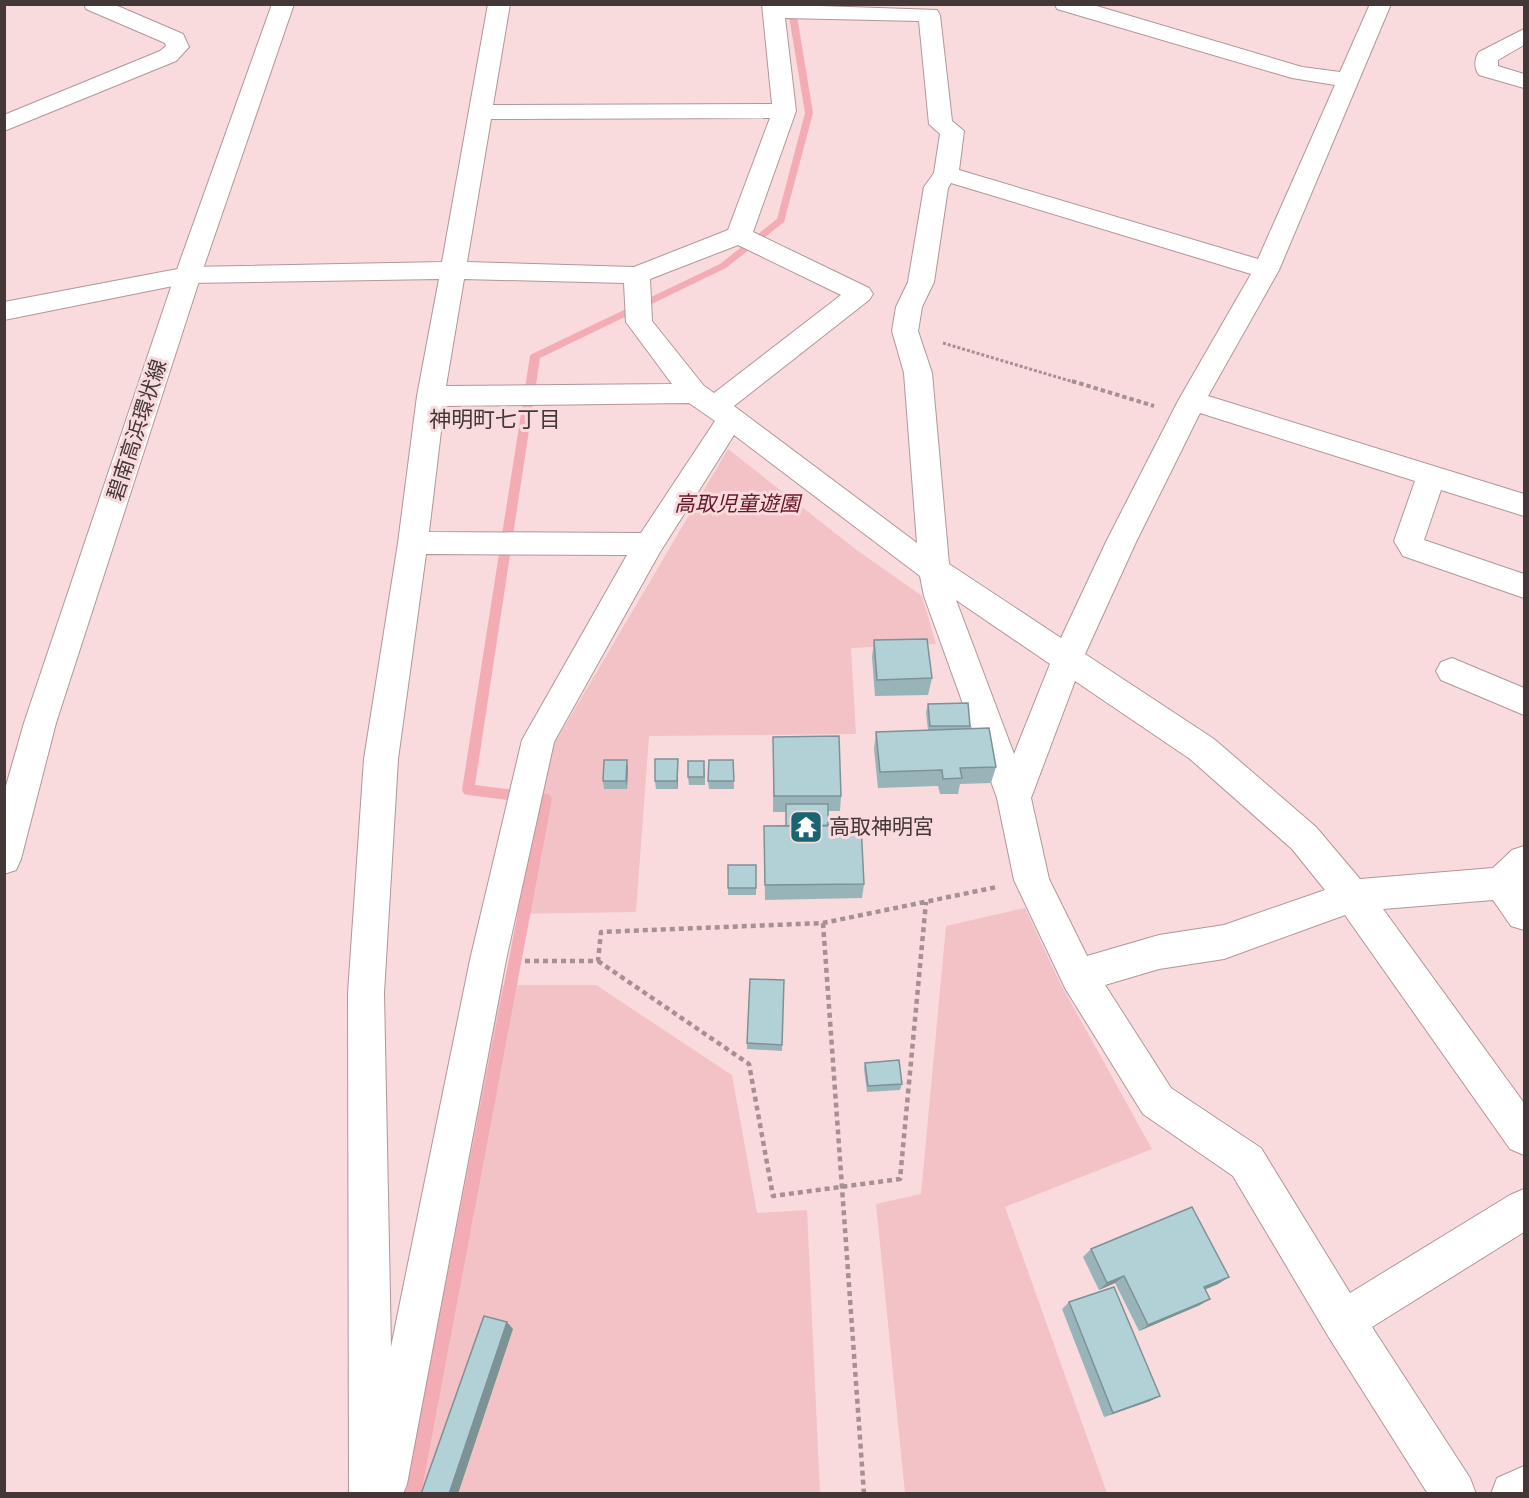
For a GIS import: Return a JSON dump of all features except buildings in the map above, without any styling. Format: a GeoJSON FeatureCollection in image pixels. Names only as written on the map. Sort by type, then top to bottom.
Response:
{"type":"FeatureCollection","features":[{"type":"Feature","properties":{"kind":"street"},"geometry":{"type":"LineString","coordinates":[[4,124],[168,56],[178,47],[175,39],[94,4]]}},
{"type":"Feature","properties":{"kind":"street","name":"碧南高浜環状線"},"geometry":{"type":"LineString","coordinates":[[4,859],[40,723],[188,275],[283,4]]}},
{"type":"Feature","properties":{"kind":"street"},"geometry":{"type":"LineString","coordinates":[[371,1494],[366,993],[381,759],[413,543],[431,396],[499,4]]}},
{"type":"Feature","properties":{"kind":"street"},"geometry":{"type":"LineString","coordinates":[[1065,4],[1105,9],[1300,73],[1348,80]]}},
{"type":"Feature","properties":{"kind":"street"},"geometry":{"type":"LineString","coordinates":[[1014,798],[1068,657],[1121,542],[1189,408],[1266,270],[1381,4]]}},
{"type":"Feature","properties":{"kind":"street"},"geometry":{"type":"LineString","coordinates":[[739,235],[784,111],[773,8],[929,15],[941,124],[952,131],[946,174],[936,187],[921,282],[909,307],[905,331],[918,373],[934,570],[939,596],[1014,798],[1032,880],[1078,976],[1157,1101],[1247,1162],[1343,1322],[1454,1494]]}},
{"type":"Feature","properties":{"kind":"street"},"geometry":{"type":"LineString","coordinates":[[1524,36],[1487,57],[1487,70],[1524,81]]}},
{"type":"Feature","properties":{"kind":"street"},"geometry":{"type":"LineString","coordinates":[[481,112],[784,111]]}},
{"type":"Feature","properties":{"kind":"street"},"geometry":{"type":"LineString","coordinates":[[946,174],[1266,270]]}},
{"type":"Feature","properties":{"kind":"street"},"geometry":{"type":"LineString","coordinates":[[4,311],[188,275],[453,270],[638,275],[739,235],[860,294],[714,406],[649,544],[538,740],[488,960],[383,1494]]}},
{"type":"Feature","properties":{"kind":"street"},"geometry":{"type":"LineString","coordinates":[[638,275],[639,322],[714,406],[934,570],[1068,657],[1202,749],[1304,838],[1352,896],[1524,1135]]}},
{"type":"Feature","properties":{"kind":"street"},"geometry":{"type":"LineString","coordinates":[[431,396],[714,406]]}},
{"type":"Feature","properties":{"kind":"street"},"geometry":{"type":"LineString","coordinates":[[1189,408],[1431,476],[1524,505]]}},
{"type":"Feature","properties":{"kind":"street"},"geometry":{"type":"LineString","coordinates":[[1431,476],[1409,541],[1414,548],[1524,586]]}},
{"type":"Feature","properties":{"kind":"street"},"geometry":{"type":"LineString","coordinates":[[413,543],[649,544]]}},
{"type":"Feature","properties":{"kind":"street"},"geometry":{"type":"LineString","coordinates":[[1452,671],[1524,702]]}},
{"type":"Feature","properties":{"kind":"street"},"geometry":{"type":"LineString","coordinates":[[1078,976],[1158,952],[1224,942],[1352,896],[1513,872],[1524,914]]}},
{"type":"Feature","properties":{"kind":"street"},"geometry":{"type":"LineString","coordinates":[[1343,1322],[1524,1209]]}},
{"type":"Feature","properties":{"kind":"street"},"geometry":{"type":"LineString","coordinates":[[1514,1494],[1524,1488]]}},
{"type":"Feature","properties":{"kind":"path"},"geometry":{"type":"LineString","coordinates":[[905,331],[1189,408]]}},
{"type":"Feature","properties":{"kind":"path"},"geometry":{"type":"LineString","coordinates":[[598,961],[601,932],[823,923],[1032,880]]}},
{"type":"Feature","properties":{"kind":"path"},"geometry":{"type":"LineString","coordinates":[[488,960],[598,961],[749,1064],[773,1196],[842,1187],[900,1179],[926,902]]}},
{"type":"Feature","properties":{"kind":"path"},"geometry":{"type":"LineString","coordinates":[[823,923],[864,1494]]}},
{"type":"Feature","properties":{"kind":"green space","name":"高取児童遊園"},"geometry":{"type":"Polygon","coordinates":[[[728,449],[854,548],[922,596],[936,644],[851,648],[856,734],[649,736],[636,912],[511,914],[553,746],[728,449]]]}},
{"type":"Feature","properties":{"kind":"green space"},"geometry":{"type":"Polygon","coordinates":[[[1025,908],[1060,983],[1152,1149],[1005,1207],[1107,1493],[905,1493],[876,1204],[921,1194],[946,926],[1025,908]]]}},
{"type":"Feature","properties":{"kind":"green space"},"geometry":{"type":"Polygon","coordinates":[[[498,985],[596,985],[732,1075],[757,1213],[807,1210],[820,1493],[402,1494],[498,985]]]}},
{"type":"Feature","properties":{"kind":"waterway"},"geometry":{"type":"LineString","coordinates":[[413,1494],[546,799],[468,790],[535,356],[723,266],[781,220],[809,113],[791,4]]}},
{"type":"Feature","properties":{"kind":"place","name":"高取神明宮"},"geometry":{"type":"Point","coordinates":[806,827]}},
{"type":"Feature","properties":{"kind":"district","name":"神明町七丁目"},"geometry":{"type":"Point","coordinates":[495,419]}}]}
